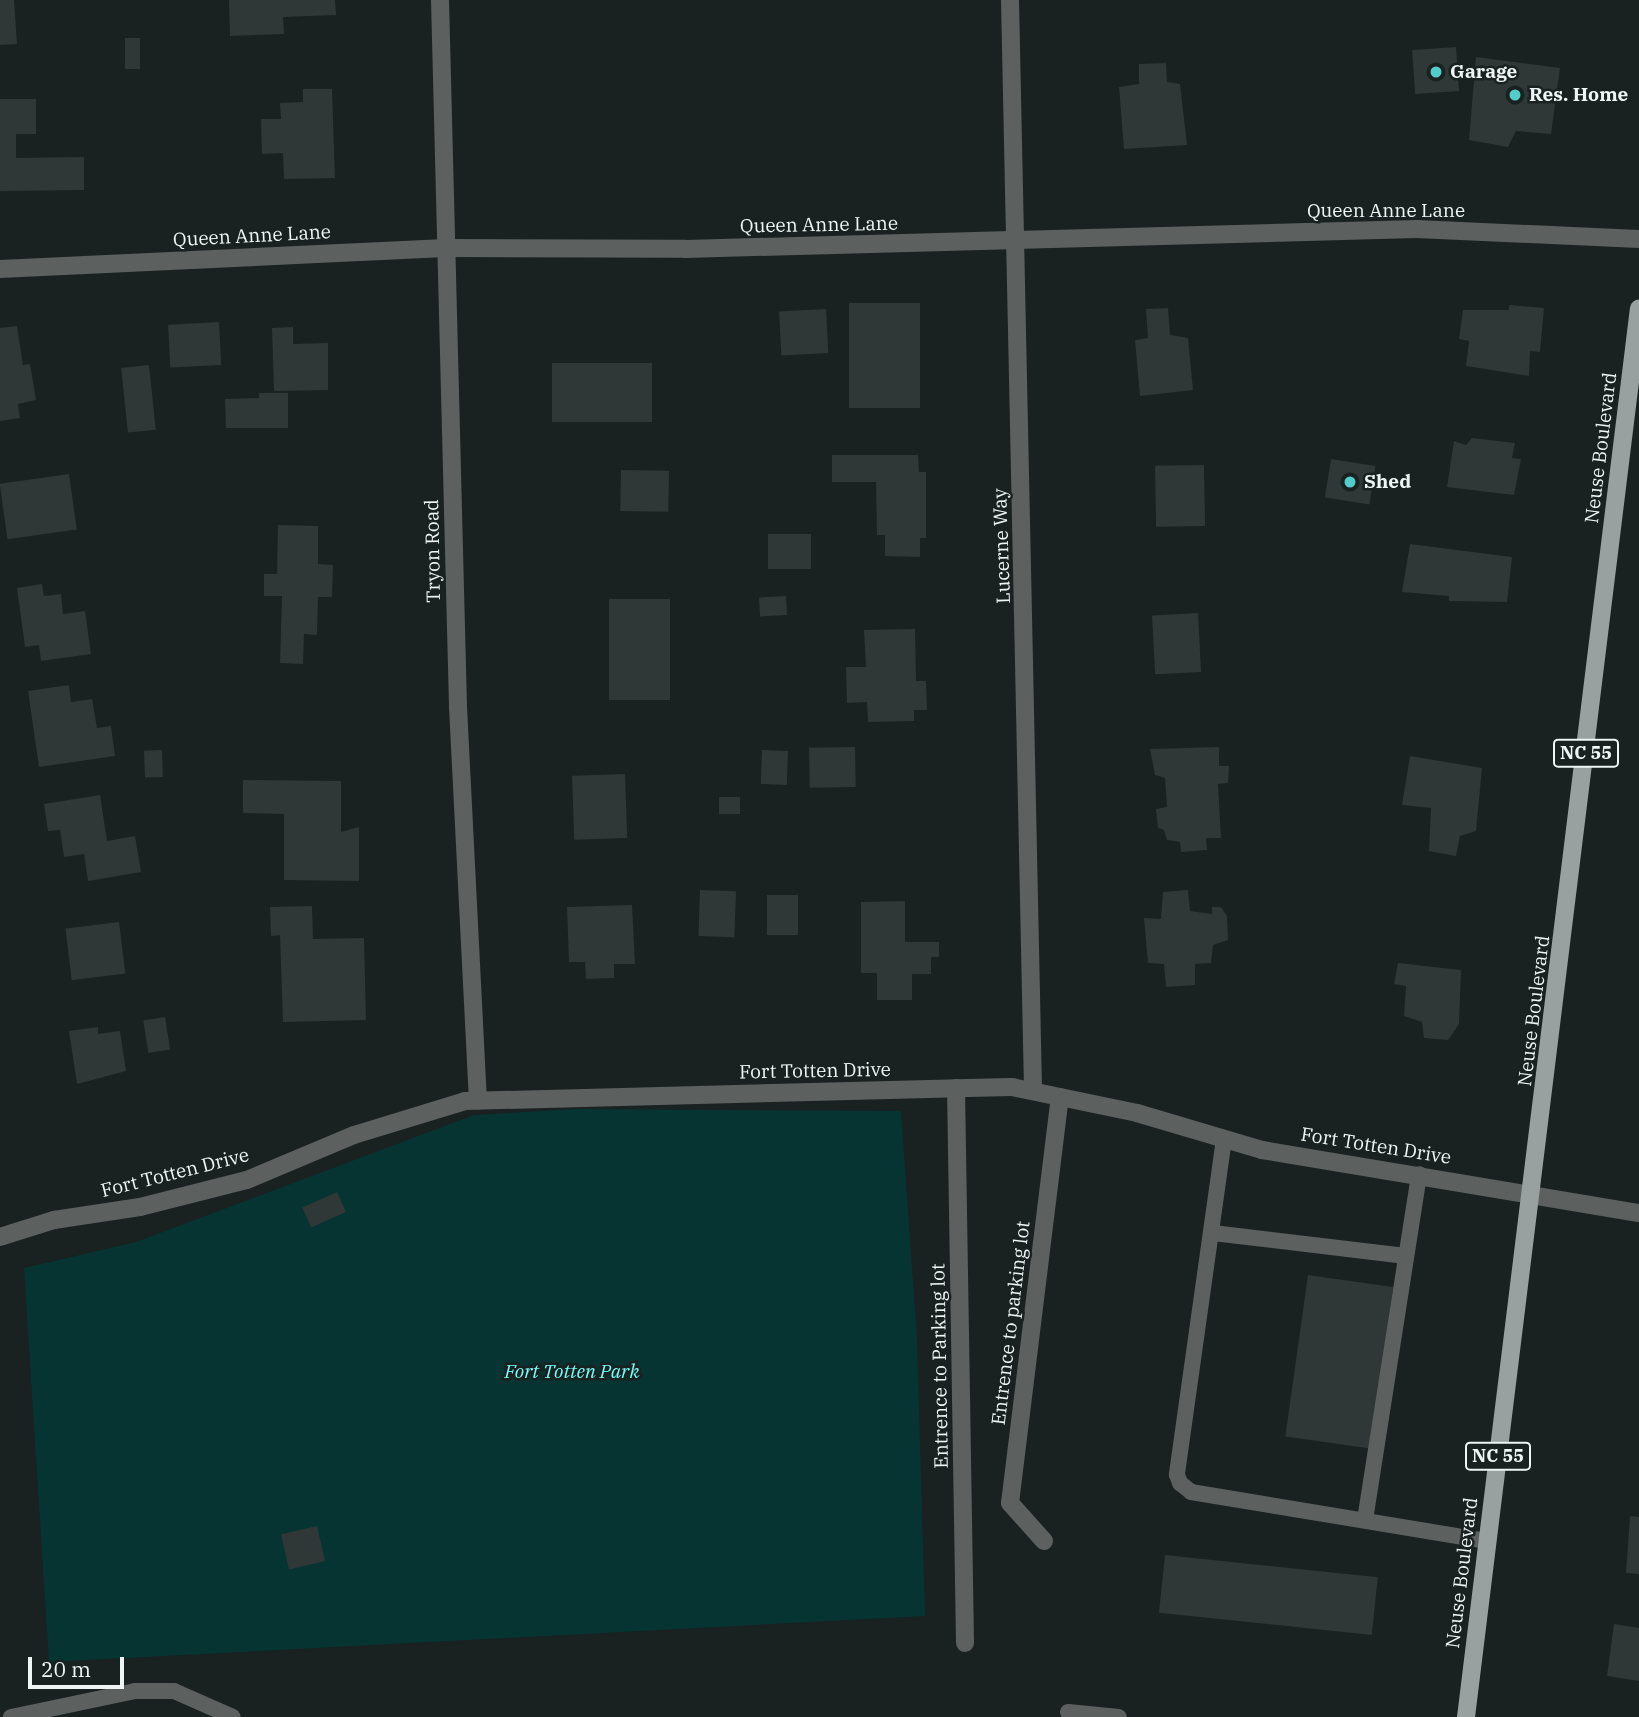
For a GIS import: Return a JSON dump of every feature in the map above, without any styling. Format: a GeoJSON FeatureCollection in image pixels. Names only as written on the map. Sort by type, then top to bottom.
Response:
{"type":"FeatureCollection","features":[{"type":"Feature","properties":{"kind":"main road","name":"Neuse Boulevard"},"geometry":{"type":"LineString","coordinates":[[1466,1717],[1486,1541],[1534,1196],[1639,309]]}},
{"type":"Feature","properties":{"kind":"street","name":"Tryon Road"},"geometry":{"type":"LineString","coordinates":[[439,0],[458,707],[478,1100]]}},
{"type":"Feature","properties":{"kind":"street","name":"Lucerne Way"},"geometry":{"type":"LineString","coordinates":[[1010,0],[1033,1091]]}},
{"type":"Feature","properties":{"kind":"street","name":"Queen Anne Lane"},"geometry":{"type":"LineString","coordinates":[[0,269],[446,248],[685,249],[1417,229],[1639,239]]}},
{"type":"Feature","properties":{"kind":"street","name":"Fort Totten Drive"},"geometry":{"type":"LineString","coordinates":[[0,1237],[54,1220],[140,1207],[247,1180],[354,1135],[478,1100],[956,1088],[1033,1091],[1137,1113],[1262,1150],[1419,1174],[1639,1213]]}},
{"type":"Feature","properties":{"kind":"street","name":"Entrence to Parking lot"},"geometry":{"type":"LineString","coordinates":[[956,1088],[965,1643]]}},
{"type":"Feature","properties":{"kind":"street","name":"Entrence to parking lot"},"geometry":{"type":"LineString","coordinates":[[1044,1541],[1010,1503],[1060,1097]]}},
{"type":"Feature","properties":{"kind":"lane"},"geometry":{"type":"LineString","coordinates":[[1224,1139],[1213,1233],[1177,1475],[1180,1483],[1191,1492],[1486,1541]]}},
{"type":"Feature","properties":{"kind":"lane"},"geometry":{"type":"LineString","coordinates":[[1365,1520],[1419,1174]]}},
{"type":"Feature","properties":{"kind":"lane"},"geometry":{"type":"LineString","coordinates":[[1213,1233],[1406,1256]]}},
{"type":"Feature","properties":{"kind":"lane"},"geometry":{"type":"LineString","coordinates":[[11,1717],[135,1691],[174,1691],[233,1717]]}},
{"type":"Feature","properties":{"kind":"lane"},"geometry":{"type":"LineString","coordinates":[[1068,1712],[1119,1717]]}},
{"type":"Feature","properties":{"kind":"green space","name":"Fort Totten Park"},"geometry":{"type":"Polygon","coordinates":[[[577,1109],[901,1111],[917,1339],[925,1616],[49,1662],[24,1268],[136,1242],[474,1115],[577,1109]]]}},
{"type":"Feature","properties":{"kind":"building"},"geometry":{"type":"Polygon","coordinates":[[[0,0],[14,0],[17,44],[0,45],[0,0]]]}},
{"type":"Feature","properties":{"kind":"building"},"geometry":{"type":"Polygon","coordinates":[[[229,0],[335,0],[336,15],[283,17],[284,34],[230,36],[229,0]]]}},
{"type":"Feature","properties":{"kind":"building"},"geometry":{"type":"Polygon","coordinates":[[[125,38],[140,38],[140,69],[125,69],[125,38]]]}},
{"type":"Feature","properties":{"kind":"building","name":"Garage"},"geometry":{"type":"Polygon","coordinates":[[[1456,47],[1459,91],[1415,94],[1412,50],[1456,47]]]}},
{"type":"Feature","properties":{"kind":"building","name":"Res. Home"},"geometry":{"type":"Polygon","coordinates":[[[1476,57],[1560,68],[1551,134],[1516,131],[1508,147],[1469,140],[1476,57]]]}},
{"type":"Feature","properties":{"kind":"building"},"geometry":{"type":"Polygon","coordinates":[[[1166,63],[1167,82],[1180,84],[1187,145],[1124,149],[1119,87],[1139,84],[1139,64],[1166,63]]]}},
{"type":"Feature","properties":{"kind":"building"},"geometry":{"type":"Polygon","coordinates":[[[303,89],[332,89],[335,178],[284,179],[283,153],[262,154],[261,119],[281,119],[280,103],[303,102],[303,89]]]}},
{"type":"Feature","properties":{"kind":"building"},"geometry":{"type":"Polygon","coordinates":[[[0,99],[36,99],[36,134],[16,134],[16,158],[84,157],[84,190],[0,191],[0,99]]]}},
{"type":"Feature","properties":{"kind":"building"},"geometry":{"type":"Polygon","coordinates":[[[849,303],[920,303],[920,408],[849,408],[849,303]]]}},
{"type":"Feature","properties":{"kind":"building"},"geometry":{"type":"Polygon","coordinates":[[[1509,305],[1544,308],[1540,352],[1530,351],[1529,376],[1466,366],[1469,341],[1459,339],[1463,310],[1509,310],[1509,305]]]}},
{"type":"Feature","properties":{"kind":"building"},"geometry":{"type":"Polygon","coordinates":[[[1168,308],[1170,335],[1188,338],[1193,390],[1140,396],[1135,340],[1148,338],[1146,309],[1168,308]]]}},
{"type":"Feature","properties":{"kind":"building"},"geometry":{"type":"Polygon","coordinates":[[[826,309],[828,353],[781,355],[779,311],[826,309]]]}},
{"type":"Feature","properties":{"kind":"building"},"geometry":{"type":"Polygon","coordinates":[[[219,322],[221,365],[170,368],[168,325],[219,322]]]}},
{"type":"Feature","properties":{"kind":"building"},"geometry":{"type":"Polygon","coordinates":[[[17,326],[23,365],[30,364],[36,400],[18,404],[20,418],[0,421],[0,328],[17,326]]]}},
{"type":"Feature","properties":{"kind":"building"},"geometry":{"type":"Polygon","coordinates":[[[293,327],[293,344],[328,343],[328,390],[274,391],[272,328],[293,327]]]}},
{"type":"Feature","properties":{"kind":"building"},"geometry":{"type":"Polygon","coordinates":[[[552,363],[652,363],[652,422],[552,422],[552,363]]]}},
{"type":"Feature","properties":{"kind":"building"},"geometry":{"type":"Polygon","coordinates":[[[149,365],[156,430],[128,433],[121,368],[149,365]]]}},
{"type":"Feature","properties":{"kind":"building"},"geometry":{"type":"Polygon","coordinates":[[[259,393],[288,393],[288,428],[226,428],[225,399],[259,398],[259,393]]]}},
{"type":"Feature","properties":{"kind":"building"},"geometry":{"type":"Polygon","coordinates":[[[1472,438],[1515,443],[1512,458],[1521,459],[1514,495],[1447,487],[1454,441],[1466,445],[1472,438]]]}},
{"type":"Feature","properties":{"kind":"building"},"geometry":{"type":"Polygon","coordinates":[[[832,455],[918,455],[919,472],[926,472],[926,538],[920,538],[920,557],[885,556],[885,535],[877,535],[876,482],[832,482],[832,455]]]}},
{"type":"Feature","properties":{"kind":"building","name":"Shed"},"geometry":{"type":"Polygon","coordinates":[[[1331,459],[1375,466],[1369,505],[1325,498],[1331,459]]]}},
{"type":"Feature","properties":{"kind":"building"},"geometry":{"type":"Polygon","coordinates":[[[1204,465],[1205,526],[1156,527],[1155,466],[1204,465]]]}},
{"type":"Feature","properties":{"kind":"building"},"geometry":{"type":"Polygon","coordinates":[[[621,470],[669,471],[668,512],[620,511],[621,470]]]}},
{"type":"Feature","properties":{"kind":"building"},"geometry":{"type":"Polygon","coordinates":[[[69,474],[77,529],[7,539],[0,484],[69,474]]]}},
{"type":"Feature","properties":{"kind":"building"},"geometry":{"type":"Polygon","coordinates":[[[278,525],[318,526],[318,564],[333,565],[332,597],[318,597],[317,635],[304,634],[303,664],[280,663],[282,596],[264,596],[264,574],[277,574],[278,525]]]}},
{"type":"Feature","properties":{"kind":"building"},"geometry":{"type":"Polygon","coordinates":[[[768,534],[811,534],[811,569],[768,569],[768,534]]]}},
{"type":"Feature","properties":{"kind":"building"},"geometry":{"type":"Polygon","coordinates":[[[1410,544],[1512,557],[1507,602],[1449,601],[1449,596],[1402,592],[1410,544]]]}},
{"type":"Feature","properties":{"kind":"building"},"geometry":{"type":"Polygon","coordinates":[[[42,584],[44,596],[61,594],[63,614],[85,611],[91,654],[41,661],[39,645],[25,647],[17,588],[42,584]]]}},
{"type":"Feature","properties":{"kind":"building"},"geometry":{"type":"Polygon","coordinates":[[[786,596],[787,615],[760,616],[759,597],[786,596]]]}},
{"type":"Feature","properties":{"kind":"building"},"geometry":{"type":"Polygon","coordinates":[[[609,599],[670,599],[670,700],[609,700],[609,599]]]}},
{"type":"Feature","properties":{"kind":"building"},"geometry":{"type":"Polygon","coordinates":[[[1198,613],[1201,672],[1155,674],[1152,615],[1198,613]]]}},
{"type":"Feature","properties":{"kind":"building"},"geometry":{"type":"Polygon","coordinates":[[[915,629],[916,681],[926,681],[927,710],[914,710],[914,721],[868,722],[867,702],[847,703],[846,667],[866,667],[864,630],[915,629]]]}},
{"type":"Feature","properties":{"kind":"building"},"geometry":{"type":"Polygon","coordinates":[[[69,685],[71,702],[92,699],[97,728],[111,726],[115,756],[39,767],[28,691],[69,685]]]}},
{"type":"Feature","properties":{"kind":"building"},"geometry":{"type":"Polygon","coordinates":[[[855,747],[856,787],[810,788],[809,748],[855,747]]]}},
{"type":"Feature","properties":{"kind":"building"},"geometry":{"type":"Polygon","coordinates":[[[1219,747],[1219,766],[1229,766],[1228,783],[1218,784],[1221,838],[1206,838],[1207,850],[1181,852],[1180,842],[1167,840],[1164,830],[1158,828],[1156,809],[1167,807],[1165,778],[1155,775],[1150,749],[1219,747]]]}},
{"type":"Feature","properties":{"kind":"building"},"geometry":{"type":"Polygon","coordinates":[[[162,750],[163,777],[145,778],[144,751],[162,750]]]}},
{"type":"Feature","properties":{"kind":"building"},"geometry":{"type":"Polygon","coordinates":[[[762,750],[788,751],[787,785],[761,784],[762,750]]]}},
{"type":"Feature","properties":{"kind":"building"},"geometry":{"type":"Polygon","coordinates":[[[1410,756],[1482,768],[1476,831],[1460,836],[1456,856],[1429,851],[1431,808],[1402,805],[1410,756]]]}},
{"type":"Feature","properties":{"kind":"building"},"geometry":{"type":"Polygon","coordinates":[[[625,774],[627,838],[574,840],[572,776],[625,774]]]}},
{"type":"Feature","properties":{"kind":"building"},"geometry":{"type":"Polygon","coordinates":[[[243,780],[341,781],[341,832],[359,827],[359,881],[284,880],[284,814],[243,813],[243,780]]]}},
{"type":"Feature","properties":{"kind":"building"},"geometry":{"type":"Polygon","coordinates":[[[100,795],[107,841],[135,836],[141,872],[88,881],[84,854],[64,857],[60,830],[48,831],[44,804],[100,795]]]}},
{"type":"Feature","properties":{"kind":"building"},"geometry":{"type":"Polygon","coordinates":[[[719,797],[740,797],[740,814],[719,814],[719,797]]]}},
{"type":"Feature","properties":{"kind":"building"},"geometry":{"type":"Polygon","coordinates":[[[700,890],[736,891],[734,937],[698,936],[700,890]]]}},
{"type":"Feature","properties":{"kind":"building"},"geometry":{"type":"Polygon","coordinates":[[[1188,890],[1190,911],[1212,914],[1212,907],[1221,907],[1227,916],[1228,940],[1213,945],[1211,963],[1195,964],[1195,985],[1166,987],[1164,964],[1148,963],[1144,918],[1161,919],[1163,892],[1188,890]]]}},
{"type":"Feature","properties":{"kind":"building"},"geometry":{"type":"Polygon","coordinates":[[[767,895],[798,895],[798,935],[767,935],[767,895]]]}},
{"type":"Feature","properties":{"kind":"building"},"geometry":{"type":"Polygon","coordinates":[[[905,901],[905,942],[939,942],[939,957],[931,957],[931,974],[912,974],[912,1000],[877,1000],[877,973],[861,973],[861,902],[905,901]]]}},
{"type":"Feature","properties":{"kind":"building"},"geometry":{"type":"Polygon","coordinates":[[[632,905],[635,964],[614,964],[614,978],[586,979],[585,962],[569,962],[567,907],[632,905]]]}},
{"type":"Feature","properties":{"kind":"building"},"geometry":{"type":"Polygon","coordinates":[[[312,906],[313,939],[364,938],[366,1020],[283,1022],[280,935],[271,936],[270,907],[312,906]]]}},
{"type":"Feature","properties":{"kind":"building"},"geometry":{"type":"Polygon","coordinates":[[[119,922],[125,974],[72,980],[65,929],[119,922]]]}},
{"type":"Feature","properties":{"kind":"building"},"geometry":{"type":"Polygon","coordinates":[[[1398,963],[1461,970],[1459,1024],[1448,1040],[1424,1038],[1422,1022],[1404,1016],[1406,986],[1394,984],[1398,963]]]}},
{"type":"Feature","properties":{"kind":"building"},"geometry":{"type":"Polygon","coordinates":[[[165,1017],[170,1050],[148,1053],[143,1020],[165,1017]]]}},
{"type":"Feature","properties":{"kind":"building"},"geometry":{"type":"Polygon","coordinates":[[[98,1027],[98,1034],[120,1031],[126,1071],[77,1084],[69,1031],[98,1027]]]}},
{"type":"Feature","properties":{"kind":"building"},"geometry":{"type":"Polygon","coordinates":[[[337,1192],[346,1212],[311,1228],[302,1207],[337,1192]]]}},
{"type":"Feature","properties":{"kind":"building"},"geometry":{"type":"Polygon","coordinates":[[[1308,1275],[1393,1287],[1370,1448],[1285,1436],[1308,1275]]]}},
{"type":"Feature","properties":{"kind":"building"},"geometry":{"type":"Polygon","coordinates":[[[1630,1516],[1639,1517],[1639,1574],[1626,1573],[1630,1516]]]}},
{"type":"Feature","properties":{"kind":"building"},"geometry":{"type":"Polygon","coordinates":[[[317,1526],[325,1561],[289,1569],[281,1534],[317,1526]]]}},
{"type":"Feature","properties":{"kind":"building"},"geometry":{"type":"Polygon","coordinates":[[[1165,1555],[1378,1577],[1372,1635],[1159,1613],[1165,1555]]]}},
{"type":"Feature","properties":{"kind":"building"},"geometry":{"type":"Polygon","coordinates":[[[1614,1624],[1639,1628],[1639,1681],[1607,1676],[1614,1624]]]}},
{"type":"Feature","properties":{"kind":"place","name":"Garage"},"geometry":{"type":"Point","coordinates":[1436,72]}},
{"type":"Feature","properties":{"kind":"place","name":"Res. Home"},"geometry":{"type":"Point","coordinates":[1515,95]}},
{"type":"Feature","properties":{"kind":"place","name":"Shed"},"geometry":{"type":"Point","coordinates":[1350,482]}}]}
